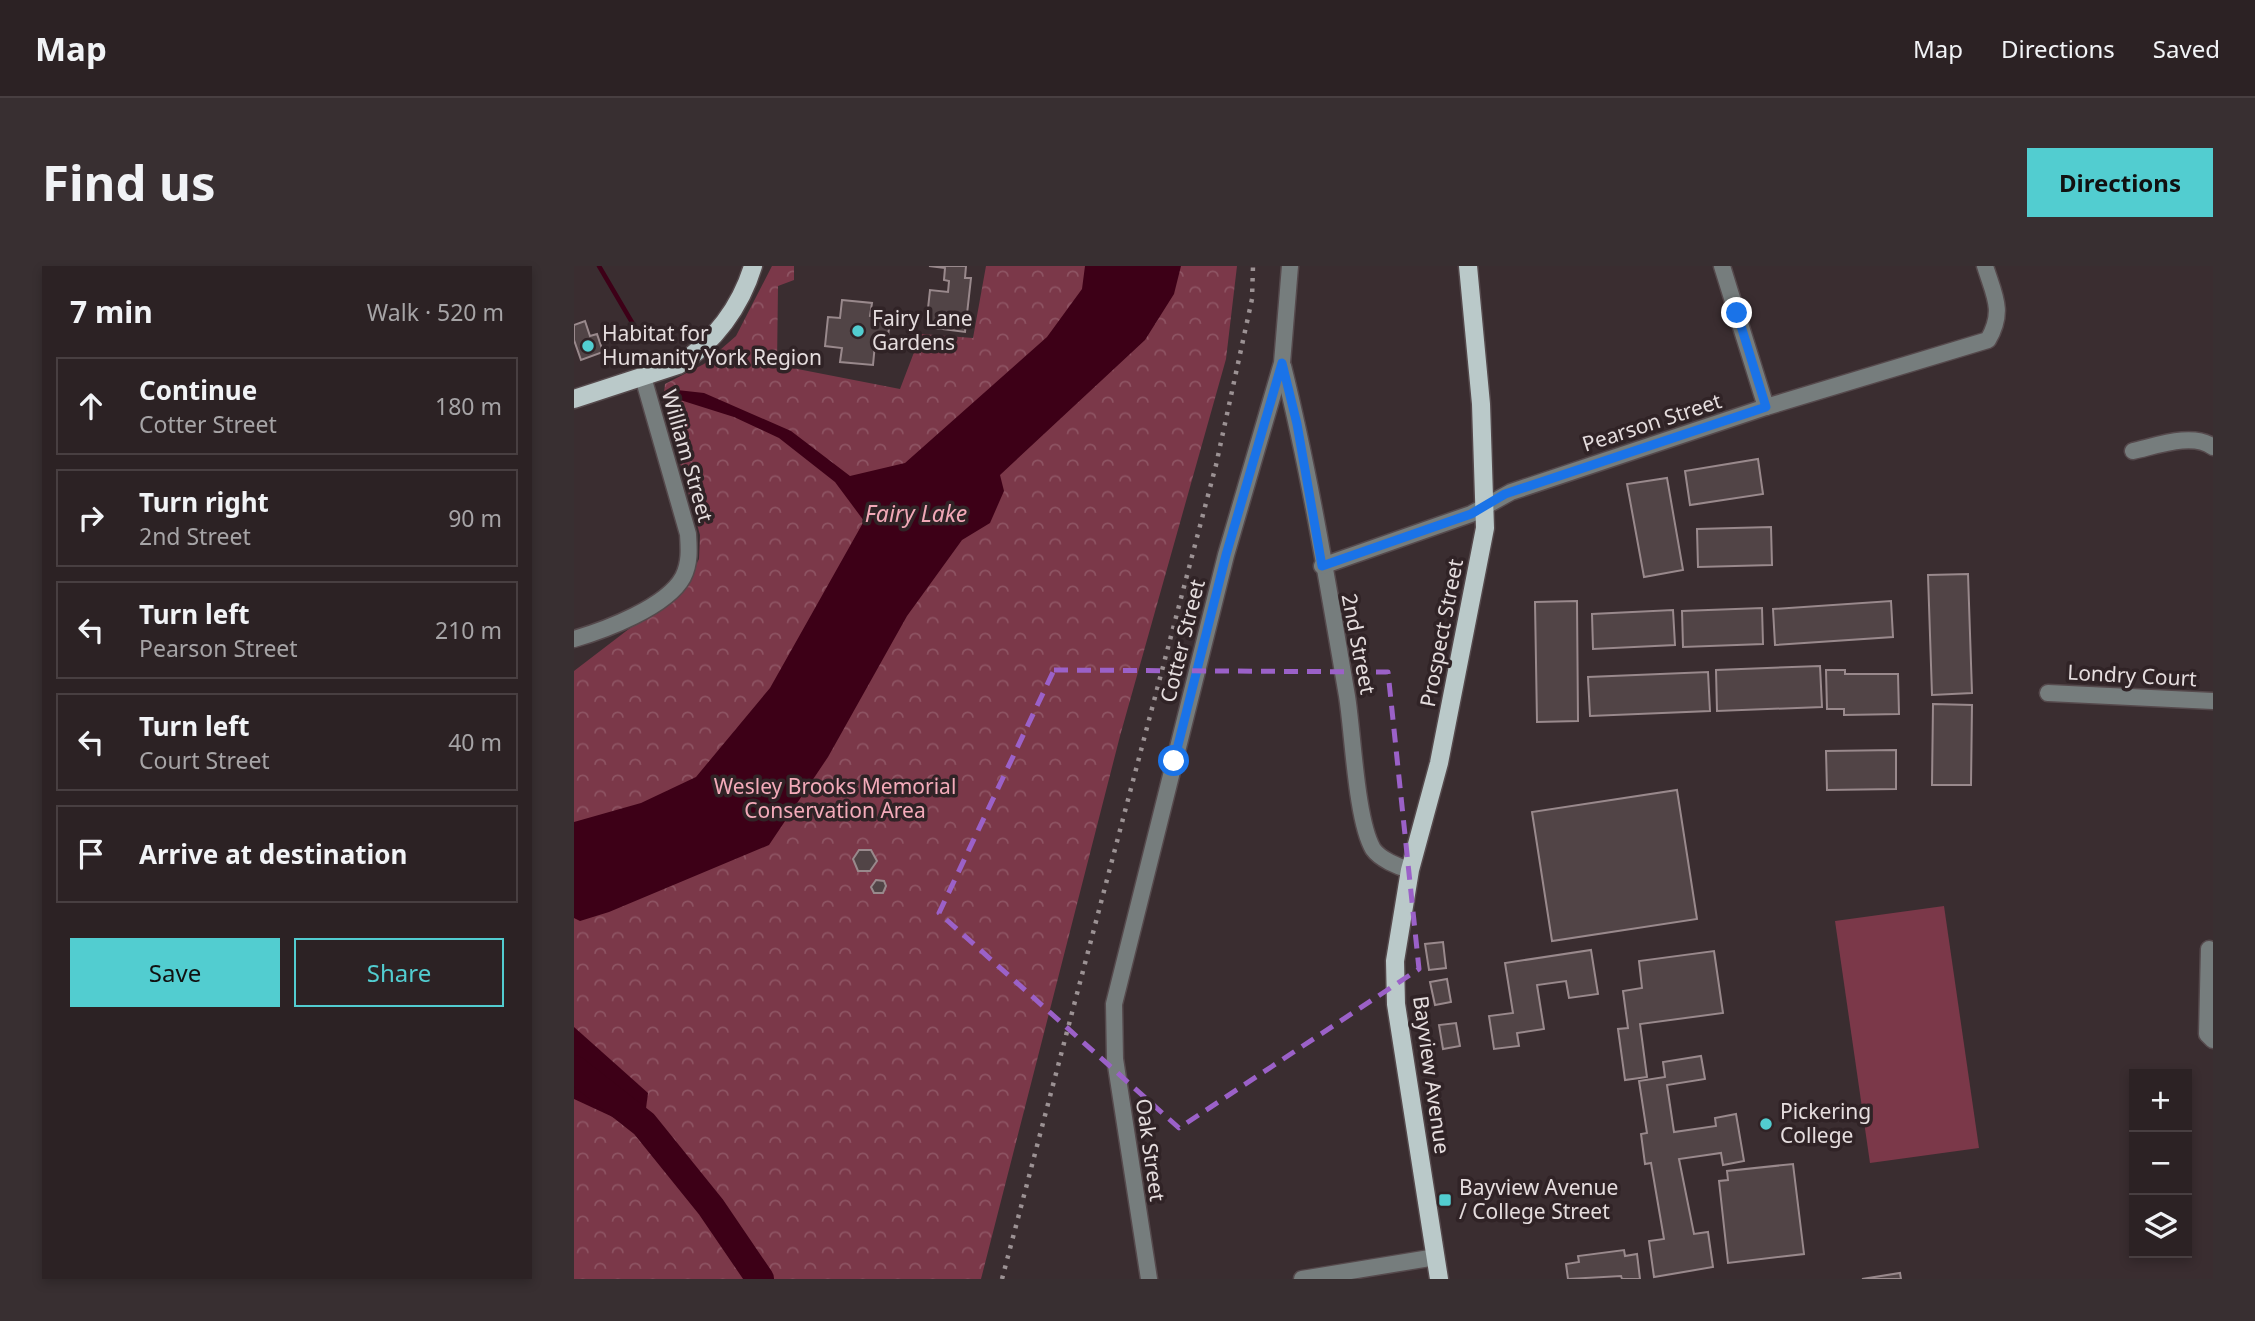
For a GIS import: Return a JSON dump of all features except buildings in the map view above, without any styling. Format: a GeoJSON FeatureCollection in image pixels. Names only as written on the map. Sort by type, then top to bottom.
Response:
{"type":"FeatureCollection","features":[{"type":"Feature","properties":{"kind":"main road"},"geometry":{"type":"LineString","coordinates":[[574,400],[678,365],[709,343],[747,288],[753,266]]}},
{"type":"Feature","properties":{"kind":"main road","name":"Prospect Street"},"geometry":{"type":"LineString","coordinates":[[1395,961],[1410,870],[1439,763],[1485,528],[1480,404],[1468,266]]}},
{"type":"Feature","properties":{"kind":"main road","name":"Bayview Avenue"},"geometry":{"type":"LineString","coordinates":[[1395,961],[1396,1004],[1439,1279]]}},
{"type":"Feature","properties":{"kind":"street","name":"Cotter Street"},"geometry":{"type":"LineString","coordinates":[[1113,1026],[1114,1004],[1226,555],[1282,363],[1290,266]]}},
{"type":"Feature","properties":{"kind":"street"},"geometry":{"type":"LineString","coordinates":[[1722,266],[1766,407]]}},
{"type":"Feature","properties":{"kind":"street","name":"Pearson Street"},"geometry":{"type":"LineString","coordinates":[[1322,566],[1471,514],[1485,503],[1766,407],[1989,340],[1995,328],[1998,308],[1985,266]]}},
{"type":"Feature","properties":{"kind":"street","name":"2nd Street"},"geometry":{"type":"LineString","coordinates":[[1282,363],[1297,424],[1347,698],[1361,804],[1374,850],[1410,870]]}},
{"type":"Feature","properties":{"kind":"street","name":"William Street"},"geometry":{"type":"LineString","coordinates":[[574,639],[604,629],[666,596],[683,578],[690,554],[688,534],[643,377]]}},
{"type":"Feature","properties":{"kind":"street"},"geometry":{"type":"LineString","coordinates":[[2133,450],[2186,440],[2207,443],[2213,447]]}},
{"type":"Feature","properties":{"kind":"street","name":"Londry Court"},"geometry":{"type":"LineString","coordinates":[[2048,693],[2213,701]]}},
{"type":"Feature","properties":{"kind":"street"},"geometry":{"type":"LineString","coordinates":[[2209,949],[2207,1034],[2213,1040]]}},
{"type":"Feature","properties":{"kind":"street","name":"Oak Street"},"geometry":{"type":"LineString","coordinates":[[1113,1026],[1115,1059],[1149,1279]]}},
{"type":"Feature","properties":{"kind":"street"},"geometry":{"type":"LineString","coordinates":[[1302,1279],[1436,1257]]}},
{"type":"Feature","properties":{"kind":"highlighted area"},"geometry":{"type":"Polygon","coordinates":[[[1054,670],[1388,672],[1419,969],[1179,1128],[939,913],[1054,670]]]}},
{"type":"Feature","properties":{"kind":"green space","name":"Wesley Brooks Memorial Conservation Area"},"geometry":{"type":"Polygon","coordinates":[[[772,266],[794,266],[794,280],[778,286],[777,365],[900,389],[921,334],[973,338],[986,266],[1237,266],[1226,359],[1120,736],[981,1279],[574,1279],[574,671],[685,586],[699,559],[700,535],[663,401],[665,384],[704,364],[736,336],[772,266]]]}},
{"type":"Feature","properties":{"kind":"green space"},"geometry":{"type":"Polygon","coordinates":[[[1944,906],[1979,1148],[1870,1163],[1835,921],[1944,906]]]}},
{"type":"Feature","properties":{"kind":"water","name":"Fairy Lake"},"geometry":{"type":"Polygon","coordinates":[[[1085,266],[1181,266],[1174,294],[1145,340],[1000,475],[1004,491],[990,523],[962,540],[907,616],[828,757],[769,845],[609,912],[580,921],[574,918],[574,822],[641,803],[696,777],[770,688],[864,521],[835,482],[779,438],[734,417],[677,399],[677,390],[704,393],[791,431],[850,476],[905,463],[1047,337],[1082,289],[1085,266]]]}},
{"type":"Feature","properties":{"kind":"water"},"geometry":{"type":"Polygon","coordinates":[[[574,1027],[648,1093],[644,1124],[615,1118],[574,1099],[574,1027]]]}},
{"type":"Feature","properties":{"kind":"waterway"},"geometry":{"type":"LineString","coordinates":[[599,266],[643,341]]}},
{"type":"Feature","properties":{"kind":"waterway"},"geometry":{"type":"LineString","coordinates":[[574,1069],[644,1124],[711,1207],[760,1279]]}},
{"type":"Feature","properties":{"kind":"railway"},"geometry":{"type":"LineString","coordinates":[[1002,1279],[1216,465],[1252,299],[1253,266]]}},
{"type":"Feature","properties":{"kind":"place","name":"Fairy Lane Gardens"},"geometry":{"type":"Point","coordinates":[858,331]}},
{"type":"Feature","properties":{"kind":"place","name":"Habitat for Humanity York Region"},"geometry":{"type":"Point","coordinates":[588,346]}},
{"type":"Feature","properties":{"kind":"place","name":"Pickering College"},"geometry":{"type":"Point","coordinates":[1766,1124]}},
{"type":"Feature","properties":{"kind":"place","name":"Bayview Avenue / College Street"},"geometry":{"type":"Point","coordinates":[1445,1200]}},
{"type":"Feature","properties":{"kind":"route"},"geometry":{"type":"LineString","coordinates":[[1174,761],[1226,555],[1282,363],[1297,424],[1322,566],[1471,514],[1485,503],[1505,494],[1766,407],[1737,313]]}}]}
